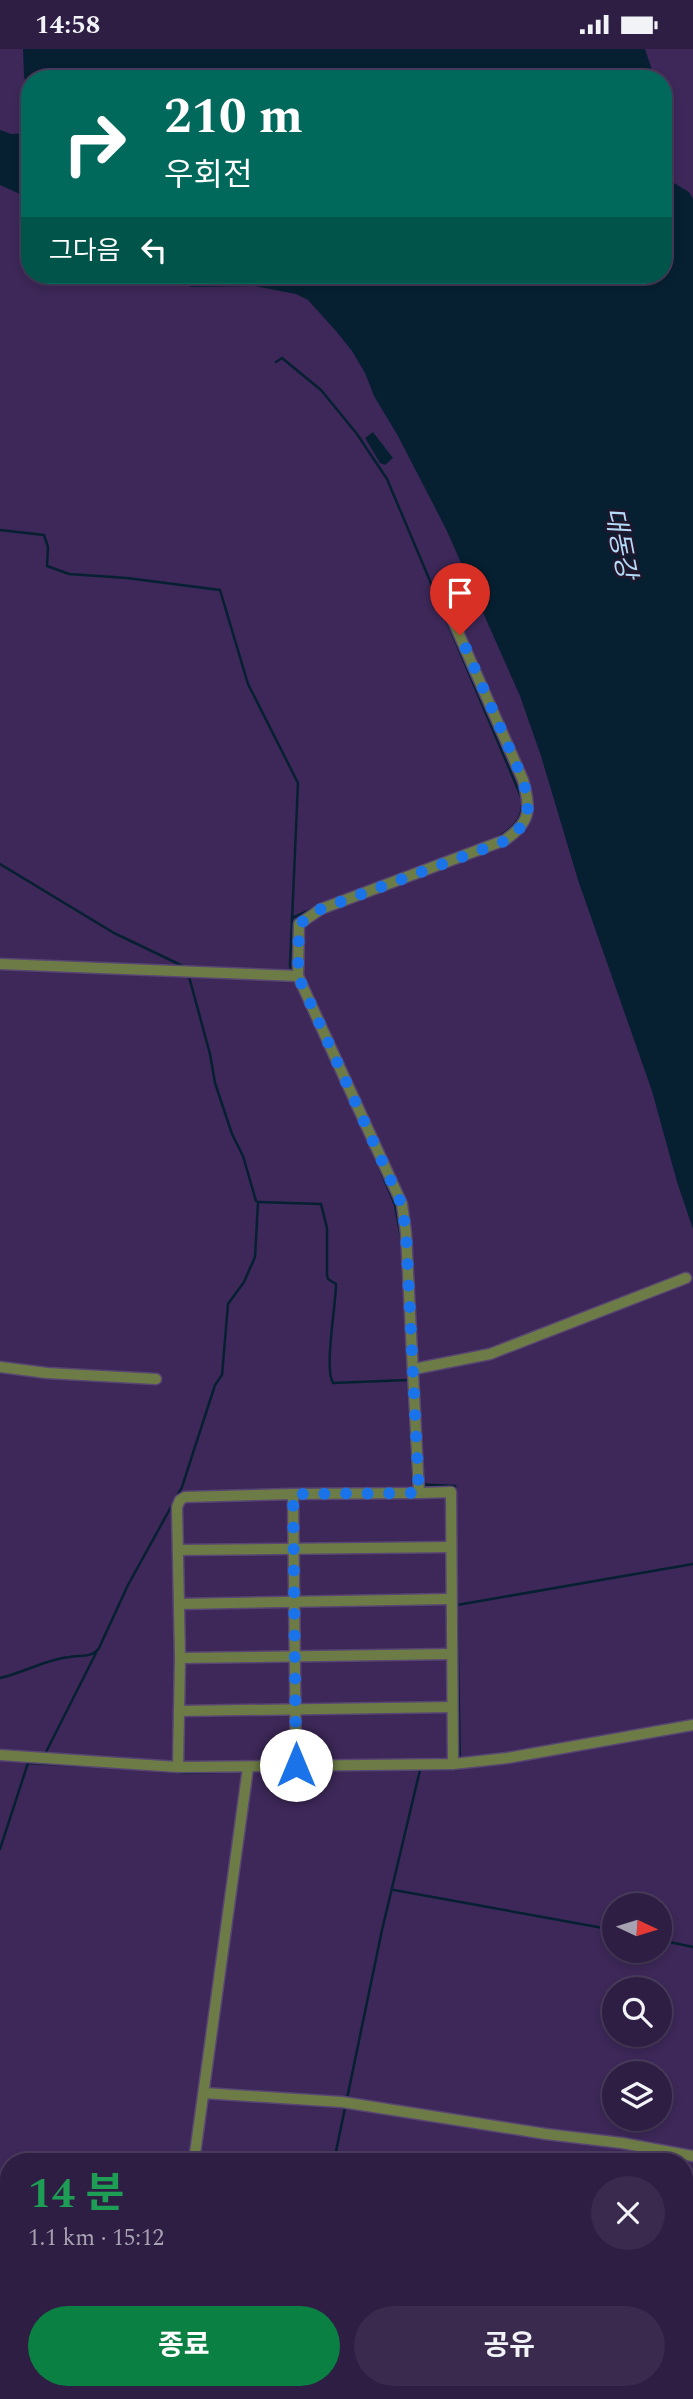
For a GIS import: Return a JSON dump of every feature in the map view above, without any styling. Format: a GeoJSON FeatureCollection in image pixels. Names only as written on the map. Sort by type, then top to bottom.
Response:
{"type":"FeatureCollection","features":[{"type":"Feature","properties":{"kind":"street"},"geometry":{"type":"LineString","coordinates":[[419,1493],[406,1233],[402,1205],[298,976],[299,924],[321,909],[505,841],[522,828],[528,811],[523,780],[450,614]]}},
{"type":"Feature","properties":{"kind":"street"},"geometry":{"type":"LineString","coordinates":[[0,964],[298,976]]}},
{"type":"Feature","properties":{"kind":"street"},"geometry":{"type":"LineString","coordinates":[[414,1369],[490,1354],[686,1278]]}},
{"type":"Feature","properties":{"kind":"street"},"geometry":{"type":"LineString","coordinates":[[0,1367],[47,1373],[156,1379]]}},
{"type":"Feature","properties":{"kind":"street"},"geometry":{"type":"LineString","coordinates":[[178,1767],[180,1658],[177,1507],[180,1500],[185,1497],[451,1492],[453,1764]]}},
{"type":"Feature","properties":{"kind":"street"},"geometry":{"type":"LineString","coordinates":[[293,1494],[296,1765]]}},
{"type":"Feature","properties":{"kind":"street"},"geometry":{"type":"LineString","coordinates":[[178,1550],[451,1546]]}},
{"type":"Feature","properties":{"kind":"street"},"geometry":{"type":"LineString","coordinates":[[178,1604],[450,1599]]}},
{"type":"Feature","properties":{"kind":"street"},"geometry":{"type":"LineString","coordinates":[[180,1658],[451,1654]]}},
{"type":"Feature","properties":{"kind":"street"},"geometry":{"type":"LineString","coordinates":[[179,1711],[453,1707]]}},
{"type":"Feature","properties":{"kind":"street"},"geometry":{"type":"LineString","coordinates":[[0,1755],[178,1767],[453,1764],[507,1758],[693,1725]]}},
{"type":"Feature","properties":{"kind":"street"},"geometry":{"type":"LineString","coordinates":[[195,2153],[248,1767]]}},
{"type":"Feature","properties":{"kind":"street"},"geometry":{"type":"LineString","coordinates":[[204,2093],[342,2102],[680,2153]]}},
{"type":"Feature","properties":{"kind":"water"},"geometry":{"type":"Polygon","coordinates":[[[23,49],[645,49],[652,70],[24,70],[23,49]]]}},
{"type":"Feature","properties":{"kind":"water"},"geometry":{"type":"Polygon","coordinates":[[[0,130],[11,134],[21,133],[21,195],[0,185],[0,130]]]}},
{"type":"Feature","properties":{"kind":"water","name":"대동강"},"geometry":{"type":"Polygon","coordinates":[[[672,178],[674,183],[689,192],[693,199],[693,1229],[652,1091],[578,880],[520,696],[446,529],[374,396],[365,373],[336,331],[308,300],[296,294],[255,286],[192,287],[182,284],[672,284],[672,178]]]}},
{"type":"Feature","properties":{"kind":"water"},"geometry":{"type":"Polygon","coordinates":[[[373,432],[393,458],[385,465],[380,463],[365,438],[373,432]]]}},
{"type":"Feature","properties":{"kind":"waterway"},"geometry":{"type":"LineString","coordinates":[[276,362],[282,358],[321,390],[357,434],[387,479],[522,799],[521,812],[516,823],[497,838]]}},
{"type":"Feature","properties":{"kind":"waterway"},"geometry":{"type":"LineString","coordinates":[[0,530],[44,535],[48,547],[47,566],[69,574],[127,578],[220,590],[248,684],[298,783],[290,966],[292,972]]}},
{"type":"Feature","properties":{"kind":"waterway"},"geometry":{"type":"LineString","coordinates":[[0,864],[114,933],[185,967]]}},
{"type":"Feature","properties":{"kind":"waterway"},"geometry":{"type":"LineString","coordinates":[[292,918],[317,907]]}},
{"type":"Feature","properties":{"kind":"waterway"},"geometry":{"type":"LineString","coordinates":[[188,973],[215,1083],[232,1134],[243,1156],[256,1201]]}},
{"type":"Feature","properties":{"kind":"waterway"},"geometry":{"type":"LineString","coordinates":[[371,1148],[395,1205],[402,1244]]}},
{"type":"Feature","properties":{"kind":"waterway"},"geometry":{"type":"LineString","coordinates":[[258,1202],[321,1204],[327,1228],[327,1275],[328,1279],[336,1284],[330,1351],[333,1383],[408,1380]]}},
{"type":"Feature","properties":{"kind":"waterway"},"geometry":{"type":"LineString","coordinates":[[0,1678],[51,1661],[90,1655],[99,1648],[128,1585],[182,1487],[215,1385],[222,1375],[228,1304],[244,1282],[255,1257],[258,1203]]}},
{"type":"Feature","properties":{"kind":"waterway"},"geometry":{"type":"LineString","coordinates":[[408,1373],[413,1484],[455,1486],[455,1493]]}},
{"type":"Feature","properties":{"kind":"waterway"},"geometry":{"type":"LineString","coordinates":[[456,1560],[457,1605]]}},
{"type":"Feature","properties":{"kind":"waterway"},"geometry":{"type":"LineString","coordinates":[[251,1771],[460,1769],[457,1605],[693,1564]]}},
{"type":"Feature","properties":{"kind":"waterway"},"geometry":{"type":"LineString","coordinates":[[44,1756],[96,1653]]}},
{"type":"Feature","properties":{"kind":"waterway"},"geometry":{"type":"LineString","coordinates":[[0,1849],[28,1763],[90,1766]]}},
{"type":"Feature","properties":{"kind":"waterway"},"geometry":{"type":"LineString","coordinates":[[336,2153],[382,1930],[420,1770]]}},
{"type":"Feature","properties":{"kind":"waterway"},"geometry":{"type":"LineString","coordinates":[[160,1771],[244,1771]]}},
{"type":"Feature","properties":{"kind":"waterway"},"geometry":{"type":"LineString","coordinates":[[394,1890],[602,1928]]}},
{"type":"Feature","properties":{"kind":"waterway"},"geometry":{"type":"LineString","coordinates":[[672,1943],[693,1947]]}},
{"type":"Feature","properties":{"kind":"waterway"},"geometry":{"type":"LineString","coordinates":[[289,2103],[345,2107]]}},
{"type":"Feature","properties":{"kind":"route"},"geometry":{"type":"LineString","coordinates":[[296,1765],[293,1494],[419,1493],[406,1233],[402,1205],[298,976],[299,924],[321,909],[505,841],[522,828],[528,811],[523,780],[460,635]]}}]}
